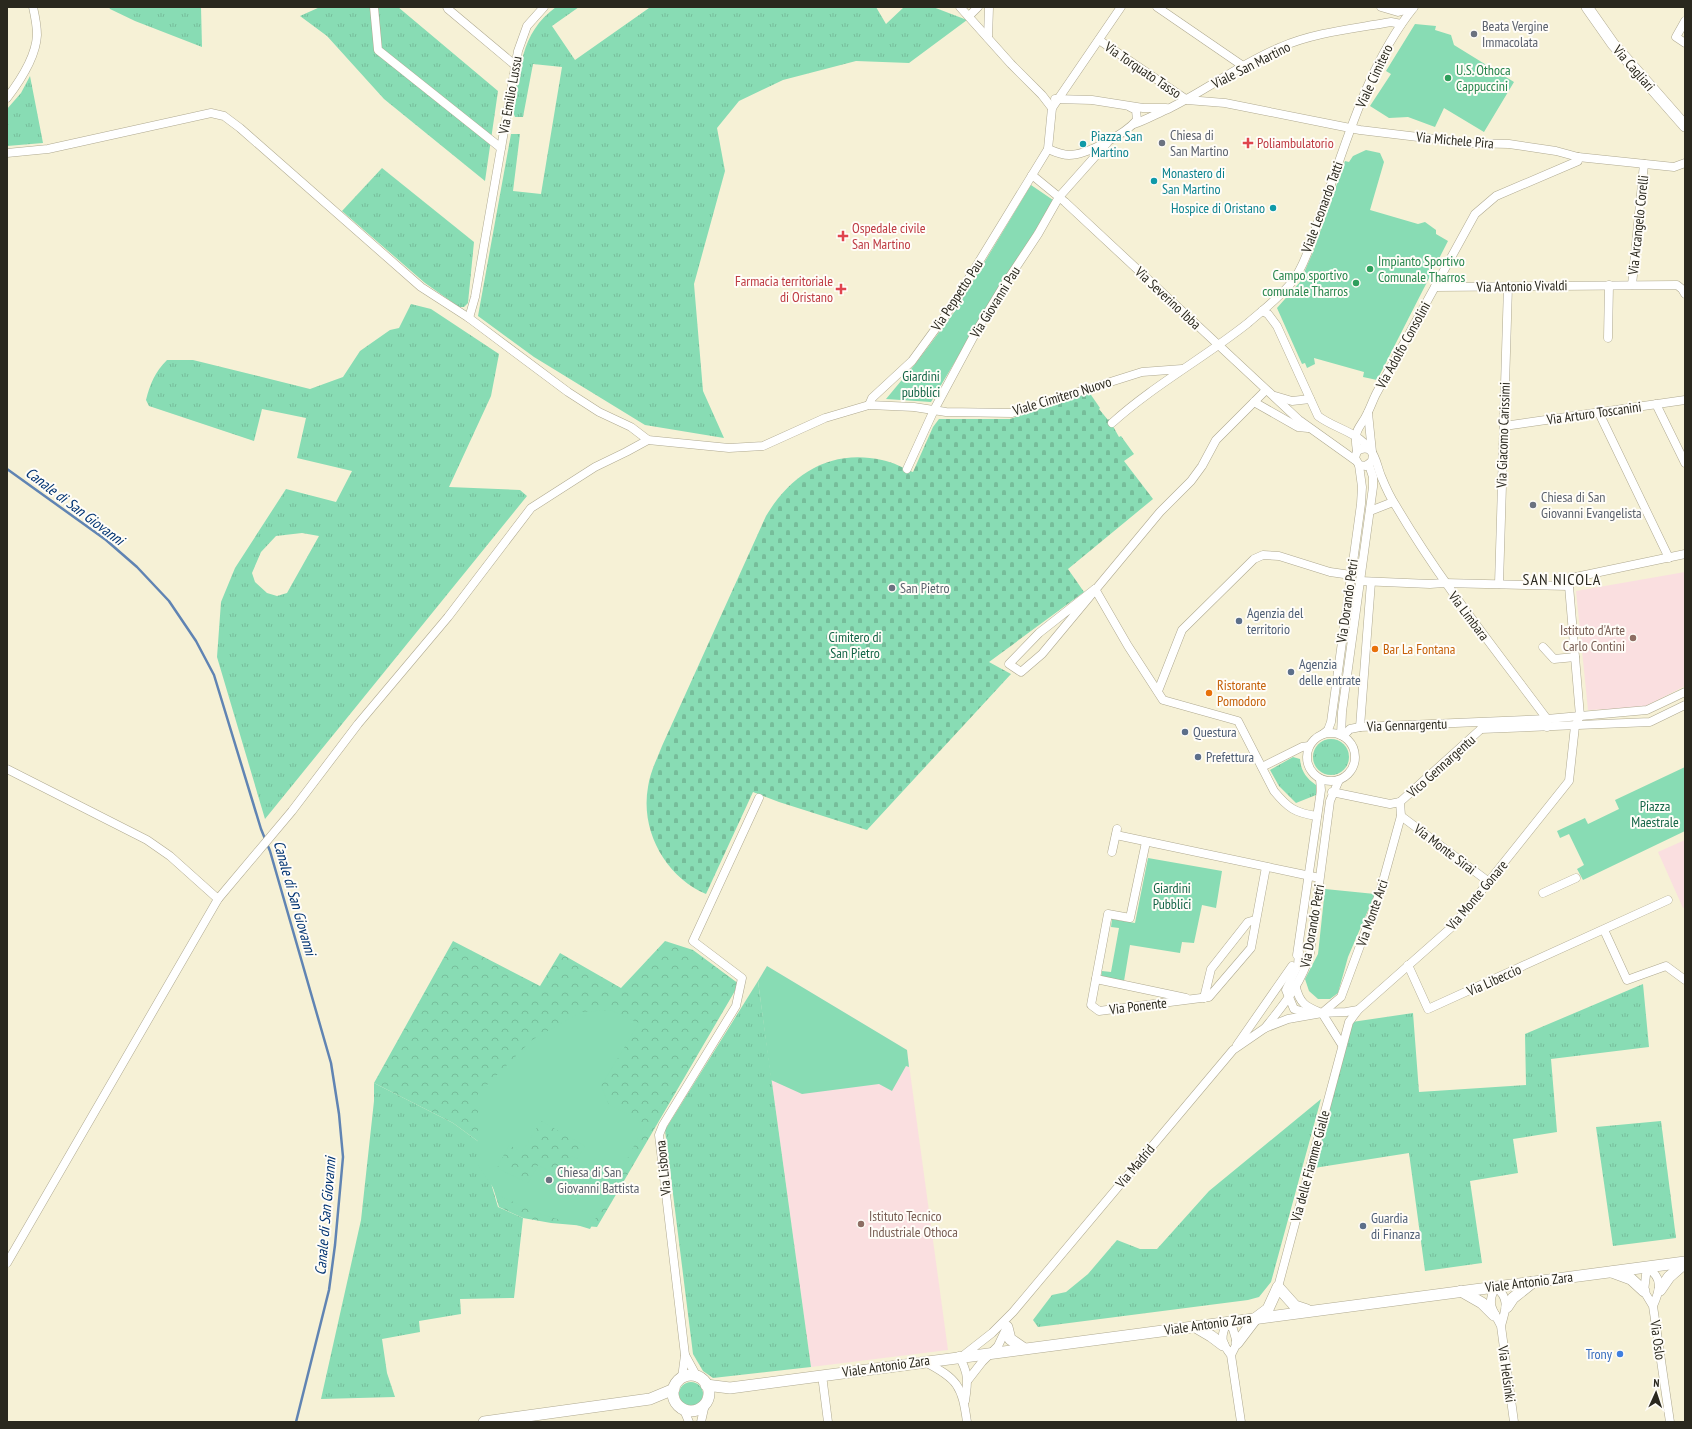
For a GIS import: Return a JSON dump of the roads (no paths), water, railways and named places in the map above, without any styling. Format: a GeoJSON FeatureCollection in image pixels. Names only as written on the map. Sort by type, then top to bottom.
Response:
{"type":"FeatureCollection","features":[{"type":"Feature","properties":{"kind":"main road","name":"Via Cagliari"},"geometry":{"type":"LineString","coordinates":[[1588,7],[1613,44],[1685,126]]}},
{"type":"Feature","properties":{"kind":"main road"},"geometry":{"type":"LineString","coordinates":[[1660,1290],[1669,1277],[1685,1263]]}},
{"type":"Feature","properties":{"kind":"main road","name":"Viale Antonio Zara"},"geometry":{"type":"LineString","coordinates":[[706,1385],[730,1388],[961,1356],[1685,1263]]}},
{"type":"Feature","properties":{"kind":"main road"},"geometry":{"type":"LineString","coordinates":[[1612,1272],[1631,1279],[1644,1291]]}},
{"type":"Feature","properties":{"kind":"main road"},"geometry":{"type":"LineString","coordinates":[[1507,1308],[1513,1298],[1533,1282]]}},
{"type":"Feature","properties":{"kind":"main road"},"geometry":{"type":"LineString","coordinates":[[1237,1343],[1256,1318],[1268,1309],[1278,1287],[1295,1306],[1309,1311]]}},
{"type":"Feature","properties":{"kind":"main road"},"geometry":{"type":"LineString","coordinates":[[1461,1291],[1482,1303],[1494,1315]]}},
{"type":"Feature","properties":{"kind":"main road"},"geometry":{"type":"LineString","coordinates":[[1194,1326],[1223,1345]]}},
{"type":"Feature","properties":{"kind":"main road"},"geometry":{"type":"LineString","coordinates":[[1007,1327],[1010,1339],[1023,1348]]}},
{"type":"Feature","properties":{"kind":"main road"},"geometry":{"type":"LineString","coordinates":[[484,1422],[650,1399],[675,1402],[684,1410],[696,1410],[707,1401],[706,1385],[697,1377],[692,1376],[682,1378],[674,1389],[650,1399]]}},
{"type":"Feature","properties":{"kind":"main road","name":"Viale Antonio Zara"},"geometry":{"type":"LineString","coordinates":[[707,1401],[730,1388]]}},
{"type":"Feature","properties":{"kind":"main road"},"geometry":{"type":"LineString","coordinates":[[674,1389],[675,1402]]}},
{"type":"Feature","properties":{"kind":"street"},"geometry":{"type":"LineString","coordinates":[[7,98],[18,85],[36,44],[37,35],[33,7]]}},
{"type":"Feature","properties":{"kind":"street"},"geometry":{"type":"LineString","coordinates":[[374,7],[378,50],[501,148]]}},
{"type":"Feature","properties":{"kind":"street"},"geometry":{"type":"LineString","coordinates":[[448,7],[448,10],[516,66]]}},
{"type":"Feature","properties":{"kind":"street","name":"Via Emilio Lussu"},"geometry":{"type":"LineString","coordinates":[[469,318],[475,297],[518,51],[527,26],[544,7]]}},
{"type":"Feature","properties":{"kind":"street"},"geometry":{"type":"LineString","coordinates":[[960,7],[1010,64],[1042,95],[1052,108]]}},
{"type":"Feature","properties":{"kind":"street"},"geometry":{"type":"LineString","coordinates":[[969,16],[978,7]]}},
{"type":"Feature","properties":{"kind":"street"},"geometry":{"type":"LineString","coordinates":[[988,7],[988,38]]}},
{"type":"Feature","properties":{"kind":"street"},"geometry":{"type":"LineString","coordinates":[[1121,7],[1052,108],[1048,149],[1032,175],[1062,199],[1107,143],[1134,124],[1169,108]]}},
{"type":"Feature","properties":{"kind":"street"},"geometry":{"type":"LineString","coordinates":[[1157,7],[1243,66]]}},
{"type":"Feature","properties":{"kind":"street"},"geometry":{"type":"LineString","coordinates":[[1385,23],[1383,8],[1398,12],[1414,7]]}},
{"type":"Feature","properties":{"kind":"street"},"geometry":{"type":"LineString","coordinates":[[1401,24],[1414,7]]}},
{"type":"Feature","properties":{"kind":"street"},"geometry":{"type":"LineString","coordinates":[[1685,21],[1676,37],[1685,43]]}},
{"type":"Feature","properties":{"kind":"street","name":"Viale San Martino"},"geometry":{"type":"LineString","coordinates":[[1169,108],[1187,100],[1243,66],[1282,46],[1319,35],[1392,22],[1401,24]]}},
{"type":"Feature","properties":{"kind":"street","name":"Viale Cimitero"},"geometry":{"type":"LineString","coordinates":[[1350,129],[1377,62],[1401,24]]}},
{"type":"Feature","properties":{"kind":"street","name":"Via Torquato Tasso"},"geometry":{"type":"LineString","coordinates":[[1099,40],[1187,100]]}},
{"type":"Feature","properties":{"kind":"street","name":"Via Michele Pira"},"geometry":{"type":"LineString","coordinates":[[1205,89],[1209,97],[1225,103]]}},
{"type":"Feature","properties":{"kind":"street"},"geometry":{"type":"LineString","coordinates":[[1042,95],[1058,100],[1092,100],[1134,108],[1138,113],[1138,118],[1134,124]]}},
{"type":"Feature","properties":{"kind":"street","name":"Via Michele Pira"},"geometry":{"type":"LineString","coordinates":[[1187,100],[1225,103],[1350,129],[1468,143],[1510,144],[1556,151],[1578,157],[1644,164],[1674,167],[1685,163]]}},
{"type":"Feature","properties":{"kind":"street"},"geometry":{"type":"LineString","coordinates":[[1129,107],[1169,108]]}},
{"type":"Feature","properties":{"kind":"street"},"geometry":{"type":"LineString","coordinates":[[7,153],[48,149],[211,113],[217,113],[240,128],[421,287],[469,318],[568,392],[599,412],[631,428],[648,440],[595,467],[530,508],[448,617],[358,724],[274,832],[218,899],[7,1263]]}},
{"type":"Feature","properties":{"kind":"street","name":"Viale Leonardo Tatti"},"geometry":{"type":"LineString","coordinates":[[1219,346],[1262,311],[1292,281],[1311,241],[1350,129]]}},
{"type":"Feature","properties":{"kind":"street"},"geometry":{"type":"LineString","coordinates":[[1048,149],[1056,153],[1069,155],[1107,143]]}},
{"type":"Feature","properties":{"kind":"street","name":"Via Adolfo Consolini"},"geometry":{"type":"LineString","coordinates":[[1357,451],[1356,436],[1358,427],[1368,413],[1376,394],[1476,214],[1486,204],[1511,189],[1578,161],[1578,157]]}},
{"type":"Feature","properties":{"kind":"street","name":"Via Arcangelo Corelli"},"geometry":{"type":"LineString","coordinates":[[1632,285],[1644,164]]}},
{"type":"Feature","properties":{"kind":"street","name":"Via Peppetto Pau"},"geometry":{"type":"LineString","coordinates":[[869,405],[872,398],[912,361],[950,309],[1032,175]]}},
{"type":"Feature","properties":{"kind":"street","name":"Via Severino Ibba"},"geometry":{"type":"LineString","coordinates":[[1062,199],[1309,428],[1357,462]]}},
{"type":"Feature","properties":{"kind":"street","name":"Via Giovanni Pau"},"geometry":{"type":"LineString","coordinates":[[934,410],[980,325],[1062,199]]}},
{"type":"Feature","properties":{"kind":"street"},"geometry":{"type":"LineString","coordinates":[[1608,338],[1610,285]]}},
{"type":"Feature","properties":{"kind":"street","name":"Via Antonio Vivaldi"},"geometry":{"type":"LineString","coordinates":[[1435,287],[1677,285],[1684,291]]}},
{"type":"Feature","properties":{"kind":"street","name":"Via Giacomo Carissimi"},"geometry":{"type":"LineString","coordinates":[[1499,584],[1508,286]]}},
{"type":"Feature","properties":{"kind":"street"},"geometry":{"type":"LineString","coordinates":[[1262,311],[1268,314],[1277,326],[1318,416],[1356,436],[1372,453]]}},
{"type":"Feature","properties":{"kind":"street","name":"Viale Cimitero Nuovo"},"geometry":{"type":"LineString","coordinates":[[1112,422],[1182,369],[1219,346]]}},
{"type":"Feature","properties":{"kind":"street","name":"Viale Cimitero Nuovo"},"geometry":{"type":"LineString","coordinates":[[648,440],[729,448],[763,446],[825,418],[869,405],[914,407],[934,410],[1012,413],[1142,372],[1182,369]]}},
{"type":"Feature","properties":{"kind":"street"},"geometry":{"type":"LineString","coordinates":[[1095,590],[1039,633],[1009,664],[1021,672],[1042,654],[1121,561],[1160,512],[1191,481],[1202,466],[1216,440],[1254,402],[1269,392]]}},
{"type":"Feature","properties":{"kind":"street","name":"Via Severino Ibba"},"geometry":{"type":"LineString","coordinates":[[1269,392],[1292,401],[1310,399]]}},
{"type":"Feature","properties":{"kind":"street","name":"Via Arturo Toscanini"},"geometry":{"type":"LineString","coordinates":[[1504,426],[1685,400]]}},
{"type":"Feature","properties":{"kind":"street"},"geometry":{"type":"LineString","coordinates":[[1254,402],[1298,427],[1309,428]]}},
{"type":"Feature","properties":{"kind":"street"},"geometry":{"type":"LineString","coordinates":[[1656,404],[1685,463]]}},
{"type":"Feature","properties":{"kind":"street"},"geometry":{"type":"LineString","coordinates":[[907,469],[934,410]]}},
{"type":"Feature","properties":{"kind":"street"},"geometry":{"type":"LineString","coordinates":[[1600,412],[1669,558]]}},
{"type":"Feature","properties":{"kind":"street","name":"Via Adolfo Consolini"},"geometry":{"type":"LineString","coordinates":[[1368,413],[1372,453]]}},
{"type":"Feature","properties":{"kind":"street"},"geometry":{"type":"LineString","coordinates":[[1362,448],[1372,453],[1370,464],[1364,466],[1357,462],[1355,456],[1357,451],[1362,448]]}},
{"type":"Feature","properties":{"kind":"street","name":"Via Limbara"},"geometry":{"type":"LineString","coordinates":[[1372,453],[1393,502],[1444,583],[1547,723]]}},
{"type":"Feature","properties":{"kind":"street","name":"Via Dorando Petri"},"geometry":{"type":"LineString","coordinates":[[1323,734],[1328,730],[1331,722],[1361,502],[1362,487],[1357,462]]}},
{"type":"Feature","properties":{"kind":"street","name":"Via Limbara"},"geometry":{"type":"LineString","coordinates":[[1370,464],[1381,476]]}},
{"type":"Feature","properties":{"kind":"street","name":"Via Dorando Petri"},"geometry":{"type":"LineString","coordinates":[[1342,736],[1342,712],[1370,511],[1373,478],[1370,464]]}},
{"type":"Feature","properties":{"kind":"street"},"geometry":{"type":"LineString","coordinates":[[1370,511],[1393,502]]}},
{"type":"Feature","properties":{"kind":"street"},"geometry":{"type":"LineString","coordinates":[[1575,726],[1580,716],[1568,586],[1570,578],[1685,554]]}},
{"type":"Feature","properties":{"kind":"street"},"geometry":{"type":"LineString","coordinates":[[1158,691],[1182,630],[1254,559],[1263,555],[1279,556],[1330,572],[1351,575]]}},
{"type":"Feature","properties":{"kind":"street"},"geometry":{"type":"LineString","coordinates":[[1360,581],[1430,584],[1444,583],[1568,586]]}},
{"type":"Feature","properties":{"kind":"street","name":"Via Dorando Petri"},"geometry":{"type":"LineString","coordinates":[[1360,727],[1372,582]]}},
{"type":"Feature","properties":{"kind":"street"},"geometry":{"type":"LineString","coordinates":[[1095,590],[1128,646],[1163,700],[1238,721],[1274,791],[1289,808],[1300,814],[1318,816]]}},
{"type":"Feature","properties":{"kind":"street"},"geometry":{"type":"LineString","coordinates":[[1543,647],[1554,659],[1575,657]]}},
{"type":"Feature","properties":{"kind":"street","name":"Via Gennargentu"},"geometry":{"type":"LineString","coordinates":[[1481,729],[1547,723],[1580,716],[1646,710],[1685,692]]}},
{"type":"Feature","properties":{"kind":"street","name":"Via Gennargentu"},"geometry":{"type":"LineString","coordinates":[[1342,736],[1350,729],[1360,727],[1475,723],[1547,723],[1575,726],[1650,722],[1685,705]]}},
{"type":"Feature","properties":{"kind":"street"},"geometry":{"type":"LineString","coordinates":[[1475,723],[1481,729]]}},
{"type":"Feature","properties":{"kind":"street","name":"Via Monte Gonare"},"geometry":{"type":"LineString","coordinates":[[1358,1010],[1408,964],[1454,926],[1569,781],[1575,726]]}},
{"type":"Feature","properties":{"kind":"street","name":"Vico Gennargentu"},"geometry":{"type":"LineString","coordinates":[[1400,802],[1481,729]]}},
{"type":"Feature","properties":{"kind":"street"},"geometry":{"type":"LineString","coordinates":[[1335,733],[1342,736],[1352,747],[1355,755],[1354,763],[1346,776],[1339,780],[1332,781],[1320,779],[1313,774],[1307,761],[1309,746],[1312,741],[1323,734],[1335,733]]}},
{"type":"Feature","properties":{"kind":"street"},"geometry":{"type":"LineString","coordinates":[[1262,767],[1302,747],[1309,746]]}},
{"type":"Feature","properties":{"kind":"street"},"geometry":{"type":"LineString","coordinates":[[7,770],[147,840],[170,856],[218,899]]}},
{"type":"Feature","properties":{"kind":"street","name":"Via Dorando Petri"},"geometry":{"type":"LineString","coordinates":[[1289,997],[1286,990],[1298,965],[1318,816],[1321,790],[1320,779]]}},
{"type":"Feature","properties":{"kind":"street","name":"Via Dorando Petri"},"geometry":{"type":"LineString","coordinates":[[1264,1028],[1296,988],[1305,971],[1310,953],[1332,792],[1339,780]]}},
{"type":"Feature","properties":{"kind":"street"},"geometry":{"type":"LineString","coordinates":[[1332,792],[1390,804],[1400,802]]}},
{"type":"Feature","properties":{"kind":"street","name":"Via Lisbona"},"geometry":{"type":"LineString","coordinates":[[682,1378],[685,1355],[659,1135],[663,1125],[736,1006],[742,978],[694,941],[759,798]]}},
{"type":"Feature","properties":{"kind":"street","name":"Via Monte Arci"},"geometry":{"type":"LineString","coordinates":[[1322,1013],[1341,997],[1380,892],[1401,816],[1400,802]]}},
{"type":"Feature","properties":{"kind":"street","name":"Via Monte Sirai"},"geometry":{"type":"LineString","coordinates":[[1401,816],[1489,882]]}},
{"type":"Feature","properties":{"kind":"street"},"geometry":{"type":"LineString","coordinates":[[1112,852],[1116,832],[1146,842],[1321,878]]}},
{"type":"Feature","properties":{"kind":"street","name":"Via Ponente"},"geometry":{"type":"LineString","coordinates":[[1146,842],[1130,918],[1108,914],[1091,1006],[1099,1011],[1204,998]]}},
{"type":"Feature","properties":{"kind":"street"},"geometry":{"type":"LineString","coordinates":[[1255,920],[1248,922],[1210,969],[1204,998],[1209,997],[1251,948],[1266,867]]}},
{"type":"Feature","properties":{"kind":"street"},"geometry":{"type":"LineString","coordinates":[[1543,893],[1576,878]]}},
{"type":"Feature","properties":{"kind":"street","name":"Via Libeccio"},"geometry":{"type":"LineString","coordinates":[[1408,964],[1428,1009],[1668,900]]}},
{"type":"Feature","properties":{"kind":"street"},"geometry":{"type":"LineString","coordinates":[[1604,930],[1627,980],[1666,966],[1685,980]]}},
{"type":"Feature","properties":{"kind":"street","name":"Via Dorando Petri"},"geometry":{"type":"LineString","coordinates":[[1233,1050],[1288,972],[1299,952]]}},
{"type":"Feature","properties":{"kind":"street"},"geometry":{"type":"LineString","coordinates":[[1096,979],[1192,999]]}},
{"type":"Feature","properties":{"kind":"street"},"geometry":{"type":"LineString","coordinates":[[1296,988],[1299,1000],[1305,1006],[1322,1013],[1342,1045]]}},
{"type":"Feature","properties":{"kind":"street"},"geometry":{"type":"LineString","coordinates":[[1289,997],[1294,1010],[1304,1013],[1346,1012],[1358,1010]]}},
{"type":"Feature","properties":{"kind":"street","name":"Via Dorando Petri"},"geometry":{"type":"LineString","coordinates":[[1250,1027],[1278,998],[1289,997]]}},
{"type":"Feature","properties":{"kind":"street","name":"Via delle Fiamme Gialle"},"geometry":{"type":"LineString","coordinates":[[1278,1287],[1342,1045],[1349,1022],[1358,1010]]}},
{"type":"Feature","properties":{"kind":"street"},"geometry":{"type":"LineString","coordinates":[[1264,1028],[1288,1019],[1322,1013]]}},
{"type":"Feature","properties":{"kind":"street","name":"Via Madrid"},"geometry":{"type":"LineString","coordinates":[[961,1356],[992,1333],[1013,1312],[1233,1050],[1264,1028]]}},
{"type":"Feature","properties":{"kind":"street"},"geometry":{"type":"LineString","coordinates":[[1647,1267],[1656,1275],[1660,1290]]}},
{"type":"Feature","properties":{"kind":"street"},"geometry":{"type":"LineString","coordinates":[[1644,1291],[1647,1267]]}},
{"type":"Feature","properties":{"kind":"street"},"geometry":{"type":"LineString","coordinates":[[1496,1287],[1501,1291],[1507,1308]]}},
{"type":"Feature","properties":{"kind":"street","name":"Via Helsinki"},"geometry":{"type":"LineString","coordinates":[[1496,1287],[1492,1294],[1494,1315],[1501,1326],[1514,1422]]}},
{"type":"Feature","properties":{"kind":"street","name":"Via Oslo"},"geometry":{"type":"LineString","coordinates":[[1653,1306],[1660,1290]]}},
{"type":"Feature","properties":{"kind":"street","name":"Via Oslo"},"geometry":{"type":"LineString","coordinates":[[1644,1291],[1653,1306],[1670,1422]]}},
{"type":"Feature","properties":{"kind":"street","name":"Via Helsinki"},"geometry":{"type":"LineString","coordinates":[[1501,1326],[1507,1308]]}},
{"type":"Feature","properties":{"kind":"street","name":"Via Madrid"},"geometry":{"type":"LineString","coordinates":[[968,1380],[982,1362],[998,1346],[1013,1312]]}},
{"type":"Feature","properties":{"kind":"street"},"geometry":{"type":"LineString","coordinates":[[1232,1355],[1223,1345],[1222,1332],[1227,1322],[1233,1329],[1237,1343],[1232,1355],[1240,1422]]}},
{"type":"Feature","properties":{"kind":"street","name":"Via Lisbona"},"geometry":{"type":"LineString","coordinates":[[685,1355],[697,1377]]}},
{"type":"Feature","properties":{"kind":"street"},"geometry":{"type":"LineString","coordinates":[[961,1356],[968,1380],[964,1402]]}},
{"type":"Feature","properties":{"kind":"street"},"geometry":{"type":"LineString","coordinates":[[923,1361],[949,1375],[956,1382],[964,1402],[967,1422]]}},
{"type":"Feature","properties":{"kind":"street"},"geometry":{"type":"LineString","coordinates":[[822,1375],[828,1422]]}},
{"type":"Feature","properties":{"kind":"street"},"geometry":{"type":"LineString","coordinates":[[701,1422],[707,1401]]}},
{"type":"Feature","properties":{"kind":"street"},"geometry":{"type":"LineString","coordinates":[[684,1410],[689,1422]]}},
{"type":"Feature","properties":{"kind":"waterway","name":"Canale di San Giovanni"},"geometry":{"type":"LineString","coordinates":[[7,469],[106,540],[137,567],[169,601],[196,641],[214,675],[261,829],[270,851],[331,1063],[339,1114],[343,1157],[335,1245],[329,1290],[296,1422]]}},
{"type":"Feature","properties":{"kind":"place","name":"Beata Vergine Immacolata"},"geometry":{"type":"Point","coordinates":[1474,34]}},
{"type":"Feature","properties":{"kind":"place","name":"U.S. Othoca Cappuccini"},"geometry":{"type":"Point","coordinates":[1448,78]}},
{"type":"Feature","properties":{"kind":"place","name":"Chiesa di San Martino"},"geometry":{"type":"Point","coordinates":[1162,143]}},
{"type":"Feature","properties":{"kind":"place","name":"Poliambulatorio"},"geometry":{"type":"Point","coordinates":[1248,143]}},
{"type":"Feature","properties":{"kind":"place","name":"Piazza San Martino"},"geometry":{"type":"Point","coordinates":[1083,144]}},
{"type":"Feature","properties":{"kind":"place","name":"Monastero di San Martino"},"geometry":{"type":"Point","coordinates":[1154,181]}},
{"type":"Feature","properties":{"kind":"place","name":"Hospice di Oristano"},"geometry":{"type":"Point","coordinates":[1273,208]}},
{"type":"Feature","properties":{"kind":"place","name":"Ospedale civile San Martino"},"geometry":{"type":"Point","coordinates":[843,236]}},
{"type":"Feature","properties":{"kind":"place","name":"Impianto Sportivo Comunale Tharros"},"geometry":{"type":"Point","coordinates":[1370,269]}},
{"type":"Feature","properties":{"kind":"place","name":"Campo sportivo comunale Tharros"},"geometry":{"type":"Point","coordinates":[1356,283]}},
{"type":"Feature","properties":{"kind":"place","name":"Farmacia territoriale di Oristano"},"geometry":{"type":"Point","coordinates":[841,289]}},
{"type":"Feature","properties":{"kind":"place","name":"Chiesa di San Giovanni Evangelista"},"geometry":{"type":"Point","coordinates":[1533,505]}},
{"type":"Feature","properties":{"kind":"place","name":"San Pietro"},"geometry":{"type":"Point","coordinates":[892,588]}},
{"type":"Feature","properties":{"kind":"place","name":"Agenzia del territorio"},"geometry":{"type":"Point","coordinates":[1239,621]}},
{"type":"Feature","properties":{"kind":"place","name":"Istituto d'Arte Carlo Contini"},"geometry":{"type":"Point","coordinates":[1633,638]}},
{"type":"Feature","properties":{"kind":"place","name":"Bar La Fontana"},"geometry":{"type":"Point","coordinates":[1375,649]}},
{"type":"Feature","properties":{"kind":"place","name":"Agenzia delle entrate"},"geometry":{"type":"Point","coordinates":[1291,672]}},
{"type":"Feature","properties":{"kind":"place","name":"Ristorante Pomodoro"},"geometry":{"type":"Point","coordinates":[1209,693]}},
{"type":"Feature","properties":{"kind":"place","name":"Questura"},"geometry":{"type":"Point","coordinates":[1185,732]}},
{"type":"Feature","properties":{"kind":"place","name":"Prefettura"},"geometry":{"type":"Point","coordinates":[1198,757]}},
{"type":"Feature","properties":{"kind":"place","name":"Chiesa di San Giovanni Battista"},"geometry":{"type":"Point","coordinates":[549,1180]}},
{"type":"Feature","properties":{"kind":"place","name":"Istituto Tecnico Industriale Othoca"},"geometry":{"type":"Point","coordinates":[861,1224]}},
{"type":"Feature","properties":{"kind":"place","name":"Guardia di Finanza"},"geometry":{"type":"Point","coordinates":[1363,1226]}},
{"type":"Feature","properties":{"kind":"place","name":"Trony"},"geometry":{"type":"Point","coordinates":[1620,1354]}},
{"type":"Feature","properties":{"kind":"district","name":"SAN NICOLA"},"geometry":{"type":"Point","coordinates":[1562,579]}},
{"type":"Feature","properties":{"kind":"park label","name":"Giardini pubblici"},"geometry":{"type":"Point","coordinates":[921,384]}},
{"type":"Feature","properties":{"kind":"park label","name":"Cimitero di San Pietro"},"geometry":{"type":"Point","coordinates":[855,646]}},
{"type":"Feature","properties":{"kind":"park label","name":"Piazza Maestrale"},"geometry":{"type":"Point","coordinates":[1655,814]}},
{"type":"Feature","properties":{"kind":"park label","name":"Giardini Pubblici"},"geometry":{"type":"Point","coordinates":[1172,896]}}]}
